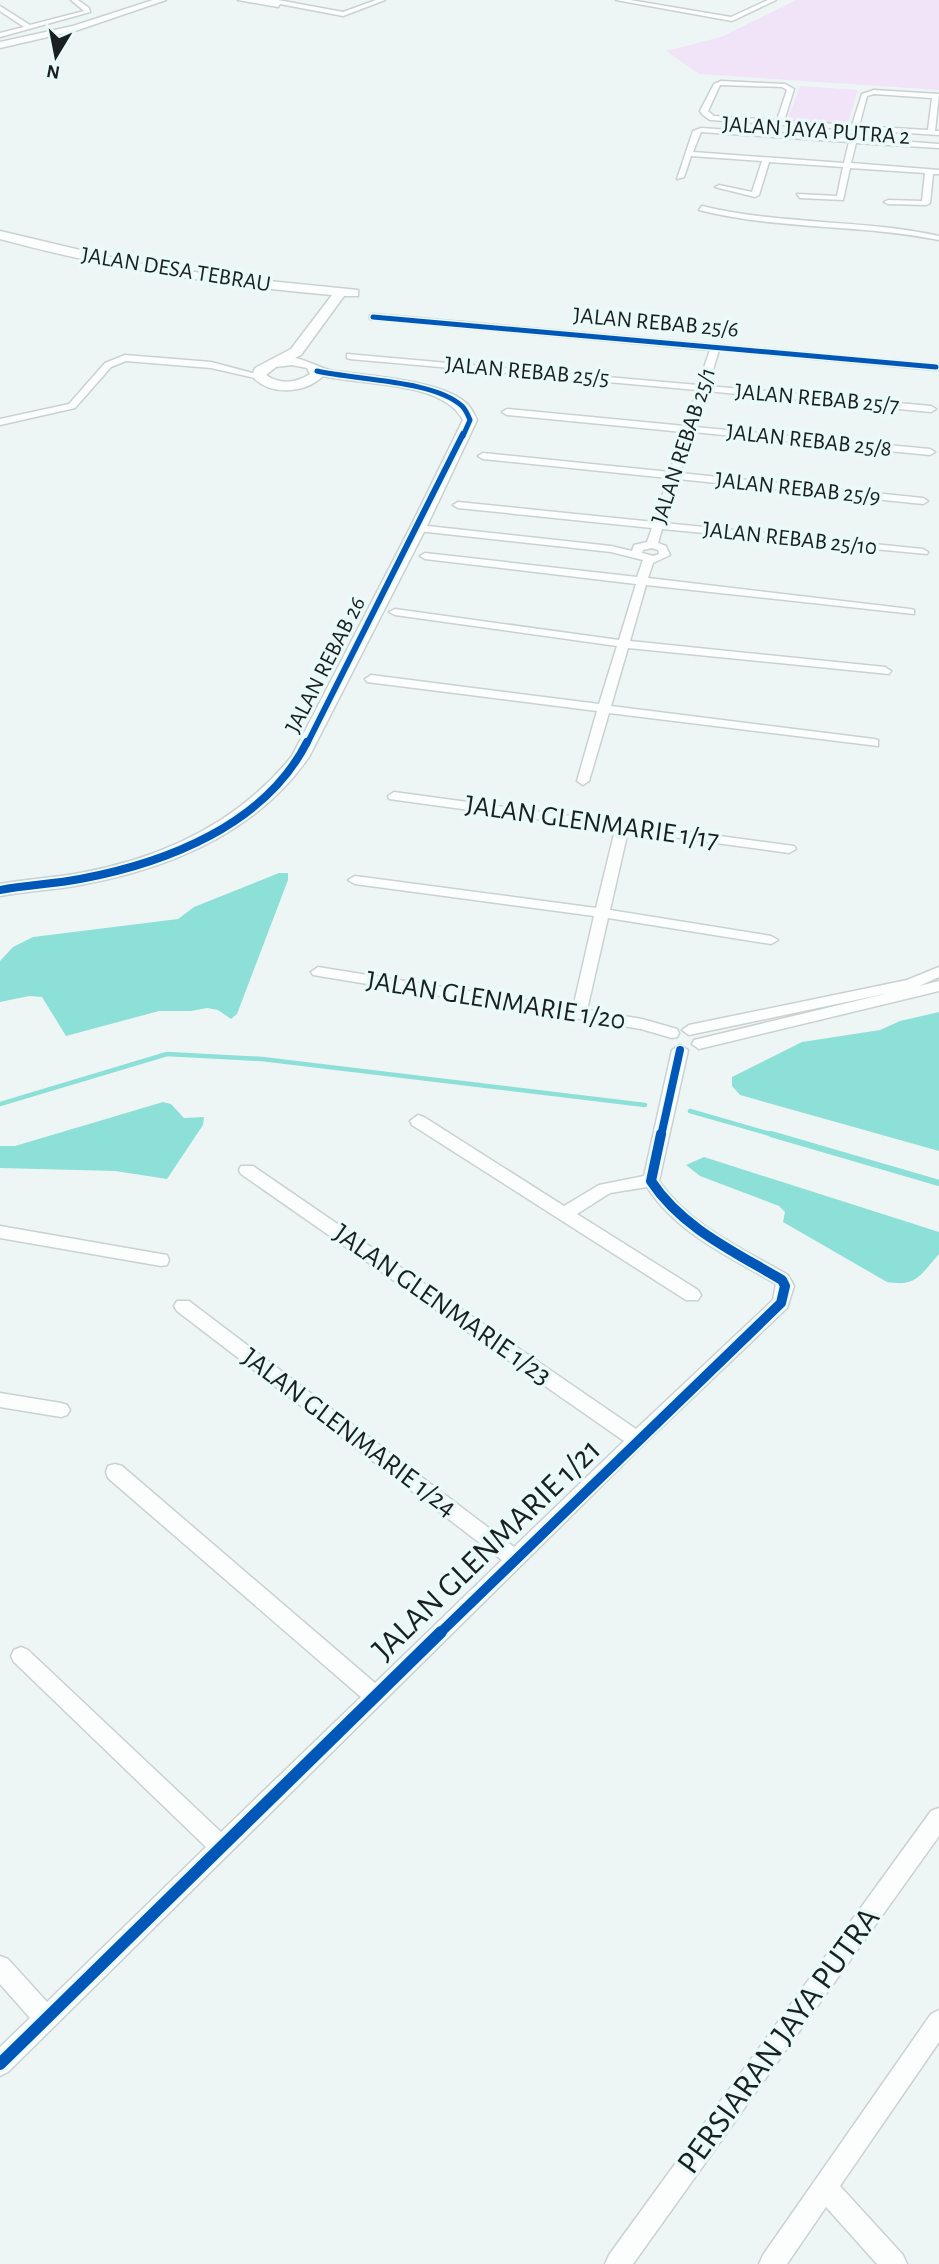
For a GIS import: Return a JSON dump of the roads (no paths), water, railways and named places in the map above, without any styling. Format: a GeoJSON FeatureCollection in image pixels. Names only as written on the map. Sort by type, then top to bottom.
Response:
{"type":"FeatureCollection","features":[{"type":"Feature","properties":{"kind":"street"},"geometry":{"type":"LineString","coordinates":[[0,35],[87,12],[87,9],[74,0]]}},
{"type":"Feature","properties":{"kind":"street"},"geometry":{"type":"LineString","coordinates":[[0,43],[66,26],[147,0]]}},
{"type":"Feature","properties":{"kind":"street"},"geometry":{"type":"LineString","coordinates":[[0,43],[75,29],[162,0]]}},
{"type":"Feature","properties":{"kind":"street"},"geometry":{"type":"LineString","coordinates":[[242,0],[347,13],[382,0]]}},
{"type":"Feature","properties":{"kind":"street"},"geometry":{"type":"LineString","coordinates":[[618,0],[732,19],[774,0]]}},
{"type":"Feature","properties":{"kind":"street"},"geometry":{"type":"LineString","coordinates":[[674,9],[690,2]]}},
{"type":"Feature","properties":{"kind":"street"},"geometry":{"type":"LineString","coordinates":[[0,8],[30,28]]}},
{"type":"Feature","properties":{"kind":"street"},"geometry":{"type":"LineString","coordinates":[[780,122],[791,89],[783,85],[717,84],[705,114],[713,118],[780,122],[939,146]]}},
{"type":"Feature","properties":{"kind":"street"},"geometry":{"type":"LineString","coordinates":[[680,177],[696,127],[854,134],[935,133],[938,96],[864,95],[854,134],[840,198],[800,196]]}},
{"type":"Feature","properties":{"kind":"street","name":"JALAN JAYA PUTRA 2"},"geometry":{"type":"LineString","coordinates":[[854,134],[939,140]]}},
{"type":"Feature","properties":{"kind":"street"},"geometry":{"type":"LineString","coordinates":[[689,154],[939,172]]}},
{"type":"Feature","properties":{"kind":"street"},"geometry":{"type":"LineString","coordinates":[[719,187],[755,195],[766,160]]}},
{"type":"Feature","properties":{"kind":"street"},"geometry":{"type":"LineString","coordinates":[[888,202],[926,204],[929,171]]}},
{"type":"Feature","properties":{"kind":"street"},"geometry":{"type":"LineString","coordinates":[[702,208],[733,216],[897,229],[939,238]]}},
{"type":"Feature","properties":{"kind":"street","name":"JALAN DESA TEBRAU"},"geometry":{"type":"LineString","coordinates":[[0,235],[64,253],[138,268],[342,298]]}},
{"type":"Feature","properties":{"kind":"street","name":"JALAN DESA TEBRAU"},"geometry":{"type":"LineString","coordinates":[[0,243],[52,258],[129,274],[298,294],[321,301],[342,298]]}},
{"type":"Feature","properties":{"kind":"street"},"geometry":{"type":"LineString","coordinates":[[313,372],[280,385],[264,381],[268,368],[296,352],[342,298]]}},
{"type":"Feature","properties":{"kind":"street"},"geometry":{"type":"LineString","coordinates":[[313,372],[311,353],[342,298]]}},
{"type":"Feature","properties":{"kind":"street","name":"JALAN REBAB 25/6"},"geometry":{"type":"LineString","coordinates":[[373,317],[936,367]]}},
{"type":"Feature","properties":{"kind":"street","name":"JALAN REBAB 25/1"},"geometry":{"type":"LineString","coordinates":[[648,560],[665,555],[665,550],[652,545],[715,348]]}},
{"type":"Feature","properties":{"kind":"street","name":"JALAN REBAB 25/5"},"geometry":{"type":"LineString","coordinates":[[350,356],[704,388]]}},
{"type":"Feature","properties":{"kind":"street"},"geometry":{"type":"LineString","coordinates":[[0,422],[72,406],[108,365],[120,359],[140,358],[268,368],[292,361],[313,372]]}},
{"type":"Feature","properties":{"kind":"street","name":"JALAN REBAB 26"},"geometry":{"type":"LineString","coordinates":[[0,888],[78,879],[155,860],[227,826],[274,791],[300,757],[468,427],[469,415],[461,404],[437,392],[313,372]]}},
{"type":"Feature","properties":{"kind":"street","name":"JALAN REBAB 25/7"},"geometry":{"type":"LineString","coordinates":[[704,388],[931,409]]}},
{"type":"Feature","properties":{"kind":"street","name":"JALAN REBAB 25/8"},"geometry":{"type":"LineString","coordinates":[[507,412],[930,453]]}},
{"type":"Feature","properties":{"kind":"street","name":"JALAN REBAB 25/9"},"geometry":{"type":"LineString","coordinates":[[483,456],[923,501]]}},
{"type":"Feature","properties":{"kind":"street","name":"JALAN REBAB 25/10"},"geometry":{"type":"LineString","coordinates":[[458,505],[922,552]]}},
{"type":"Feature","properties":{"kind":"street"},"geometry":{"type":"LineString","coordinates":[[418,528],[637,551],[652,545]]}},
{"type":"Feature","properties":{"kind":"street"},"geometry":{"type":"LineString","coordinates":[[583,781],[648,560],[637,551]]}},
{"type":"Feature","properties":{"kind":"street"},"geometry":{"type":"LineString","coordinates":[[425,556],[910,612]]}},
{"type":"Feature","properties":{"kind":"street"},"geometry":{"type":"LineString","coordinates":[[395,612],[624,643],[885,671]]}},
{"type":"Feature","properties":{"kind":"street"},"geometry":{"type":"LineString","coordinates":[[371,679],[874,743]]}},
{"type":"Feature","properties":{"kind":"street","name":"JALAN GLENMARIE 1/17"},"geometry":{"type":"LineString","coordinates":[[394,796],[789,849]]}},
{"type":"Feature","properties":{"kind":"street"},"geometry":{"type":"LineString","coordinates":[[579,1013],[622,827]]}},
{"type":"Feature","properties":{"kind":"street"},"geometry":{"type":"LineString","coordinates":[[355,880],[771,940]]}},
{"type":"Feature","properties":{"kind":"street","name":"JALAN GLENMARIE 1/20"},"geometry":{"type":"LineString","coordinates":[[318,972],[579,1013],[672,1032]]}},
{"type":"Feature","properties":{"kind":"street"},"geometry":{"type":"LineString","coordinates":[[861,1000],[939,972]]}},
{"type":"Feature","properties":{"kind":"street"},"geometry":{"type":"LineString","coordinates":[[812,1011],[672,1032],[669,1042],[680,1050],[694,1049],[699,1044],[812,1011],[939,986]]}},
{"type":"Feature","properties":{"kind":"street"},"geometry":{"type":"LineString","coordinates":[[689,1030],[699,1037],[699,1044]]}},
{"type":"Feature","properties":{"kind":"street"},"geometry":{"type":"LineString","coordinates":[[565,1214],[597,1191],[612,1185],[651,1181],[650,1175],[680,1050]]}},
{"type":"Feature","properties":{"kind":"street"},"geometry":{"type":"LineString","coordinates":[[418,1121],[692,1295]]}},
{"type":"Feature","properties":{"kind":"street","name":"JALAN GLENMARIE 1/23"},"geometry":{"type":"LineString","coordinates":[[247,1170],[637,1440]]}},
{"type":"Feature","properties":{"kind":"street","name":"JALAN GLENMARIE 1/21"},"geometry":{"type":"LineString","coordinates":[[0,2064],[637,1440],[781,1303],[785,1286],[782,1280],[690,1222],[656,1192],[651,1181]]}},
{"type":"Feature","properties":{"kind":"street"},"geometry":{"type":"LineString","coordinates":[[0,1232],[162,1260]]}},
{"type":"Feature","properties":{"kind":"street","name":"JALAN GLENMARIE 1/24"},"geometry":{"type":"LineString","coordinates":[[183,1307],[515,1559]]}},
{"type":"Feature","properties":{"kind":"street"},"geometry":{"type":"LineString","coordinates":[[0,1400],[61,1410]]}},
{"type":"Feature","properties":{"kind":"street"},"geometry":{"type":"LineString","coordinates":[[115,1472],[375,1696]]}},
{"type":"Feature","properties":{"kind":"street"},"geometry":{"type":"LineString","coordinates":[[21,1656],[221,1847]]}},
{"type":"Feature","properties":{"kind":"street","name":"PERSIARAN JAYA PUTRA"},"geometry":{"type":"LineString","coordinates":[[618,2264],[939,1818]]}},
{"type":"Feature","properties":{"kind":"street"},"geometry":{"type":"LineString","coordinates":[[0,1967],[46,2019]]}},
{"type":"Feature","properties":{"kind":"street"},"geometry":{"type":"LineString","coordinates":[[772,2264],[939,2022]]}},
{"type":"Feature","properties":{"kind":"street"},"geometry":{"type":"LineString","coordinates":[[825,2188],[894,2264]]}},
{"type":"Feature","properties":{"kind":"water"},"geometry":{"type":"Polygon","coordinates":[[[279,873],[288,873],[288,880],[237,1014],[231,1019],[218,1010],[207,1008],[159,1011],[66,1036],[42,997],[29,996],[0,1002],[0,961],[13,947],[33,937],[178,919],[194,907],[279,873]]]}},
{"type":"Feature","properties":{"kind":"water"},"geometry":{"type":"Polygon","coordinates":[[[939,1012],[939,1151],[740,1095],[732,1086],[732,1077],[802,1042],[880,1030],[900,1021],[939,1012]]]}},
{"type":"Feature","properties":{"kind":"water"},"geometry":{"type":"Polygon","coordinates":[[[163,1102],[171,1104],[184,1118],[204,1117],[203,1125],[167,1179],[115,1171],[0,1168],[0,1146],[15,1146],[163,1102]]]}},
{"type":"Feature","properties":{"kind":"water"},"geometry":{"type":"Polygon","coordinates":[[[704,1157],[939,1232],[939,1254],[912,1281],[887,1282],[783,1222],[785,1212],[779,1206],[700,1176],[686,1165],[704,1157]]]}},
{"type":"Feature","properties":{"kind":"waterway"},"geometry":{"type":"LineString","coordinates":[[0,1104],[167,1054],[262,1059],[645,1105]]}},
{"type":"Feature","properties":{"kind":"waterway"},"geometry":{"type":"LineString","coordinates":[[690,1111],[777,1136]]}},
{"type":"Feature","properties":{"kind":"waterway"},"geometry":{"type":"LineString","coordinates":[[771,1134],[939,1183]]}}]}
